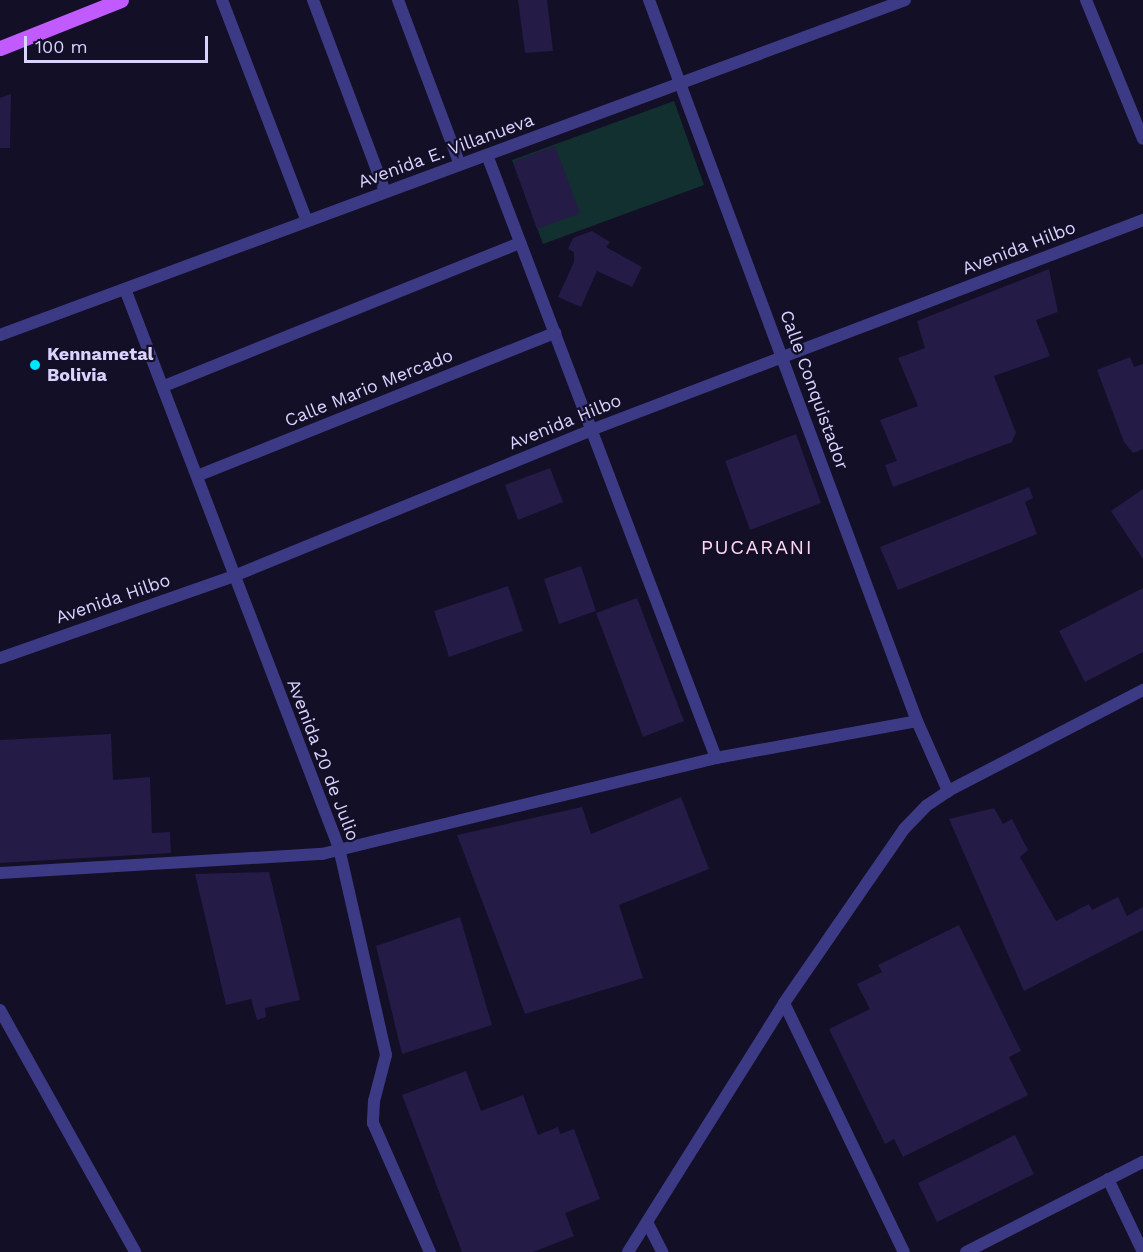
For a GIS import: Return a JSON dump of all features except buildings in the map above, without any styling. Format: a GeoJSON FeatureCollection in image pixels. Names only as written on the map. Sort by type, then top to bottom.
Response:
{"type":"FeatureCollection","features":[{"type":"Feature","properties":{"kind":"main road"},"geometry":{"type":"LineString","coordinates":[[0,48],[121,0]]}},
{"type":"Feature","properties":{"kind":"street"},"geometry":{"type":"LineString","coordinates":[[222,0],[307,221]]}},
{"type":"Feature","properties":{"kind":"street"},"geometry":{"type":"LineString","coordinates":[[313,0],[385,192]]}},
{"type":"Feature","properties":{"kind":"street"},"geometry":{"type":"LineString","coordinates":[[398,0],[460,165]]}},
{"type":"Feature","properties":{"kind":"street","name":"Calle Conquistador"},"geometry":{"type":"LineString","coordinates":[[649,0],[917,720],[948,791]]}},
{"type":"Feature","properties":{"kind":"street","name":"Avenida E. Villanueva"},"geometry":{"type":"LineString","coordinates":[[0,335],[905,0]]}},
{"type":"Feature","properties":{"kind":"street"},"geometry":{"type":"LineString","coordinates":[[1086,0],[1143,139]]}},
{"type":"Feature","properties":{"kind":"street"},"geometry":{"type":"LineString","coordinates":[[487,155],[716,758]]}},
{"type":"Feature","properties":{"kind":"street","name":"Avenida Hilbo"},"geometry":{"type":"LineString","coordinates":[[0,658],[234,576],[591,430],[1143,220]]}},
{"type":"Feature","properties":{"kind":"street"},"geometry":{"type":"LineString","coordinates":[[164,386],[520,243]]}},
{"type":"Feature","properties":{"kind":"street","name":"Avenida 20 de Julio"},"geometry":{"type":"LineString","coordinates":[[125,289],[339,848],[386,1055],[374,1101],[373,1123],[430,1252]]}},
{"type":"Feature","properties":{"kind":"street","name":"Calle Mario Mercado"},"geometry":{"type":"LineString","coordinates":[[197,476],[555,333]]}},
{"type":"Feature","properties":{"kind":"street"},"geometry":{"type":"LineString","coordinates":[[628,1252],[784,1003],[904,829],[926,806],[948,791],[1143,690]]}},
{"type":"Feature","properties":{"kind":"street"},"geometry":{"type":"LineString","coordinates":[[0,873],[322,854],[339,848],[716,758],[917,720]]}},
{"type":"Feature","properties":{"kind":"street"},"geometry":{"type":"LineString","coordinates":[[784,1003],[904,1252]]}},
{"type":"Feature","properties":{"kind":"street"},"geometry":{"type":"LineString","coordinates":[[0,1010],[135,1252]]}},
{"type":"Feature","properties":{"kind":"street"},"geometry":{"type":"LineString","coordinates":[[966,1252],[1143,1162]]}},
{"type":"Feature","properties":{"kind":"street"},"geometry":{"type":"LineString","coordinates":[[1108,1179],[1143,1252]]}},
{"type":"Feature","properties":{"kind":"street"},"geometry":{"type":"LineString","coordinates":[[647,1222],[662,1252]]}},
{"type":"Feature","properties":{"kind":"green space"},"geometry":{"type":"Polygon","coordinates":[[[674,101],[704,185],[543,244],[512,160],[674,101]]]}},
{"type":"Feature","properties":{"kind":"place","name":"Kennametal Bolivia"},"geometry":{"type":"Point","coordinates":[35,365]}},
{"type":"Feature","properties":{"kind":"district","name":"PUCARANI"},"geometry":{"type":"Point","coordinates":[757,547]}}]}
